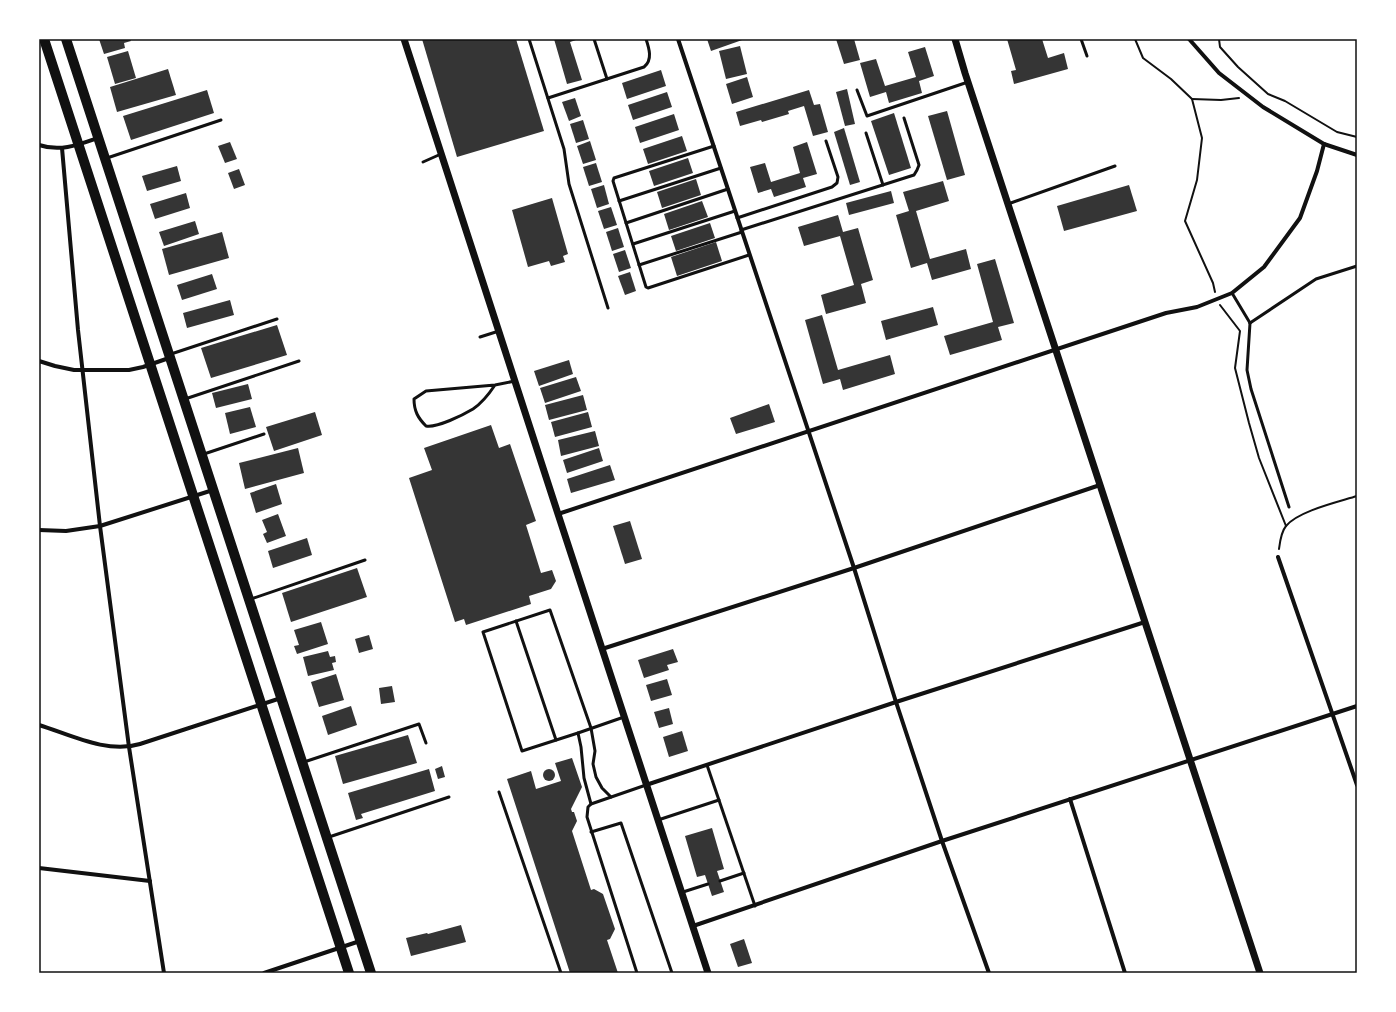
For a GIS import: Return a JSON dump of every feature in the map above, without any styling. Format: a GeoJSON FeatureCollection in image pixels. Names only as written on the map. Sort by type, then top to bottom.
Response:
{"type":"FeatureCollection","features":[{"type":"Feature","properties":{"kind":"main road"},"geometry":{"type":"LineString","coordinates":[[44,39],[349,973]]}},
{"type":"Feature","properties":{"kind":"main road"},"geometry":{"type":"LineString","coordinates":[[66,39],[371,973]]}},
{"type":"Feature","properties":{"kind":"street"},"geometry":{"type":"LineString","coordinates":[[404,39],[708,973]]}},
{"type":"Feature","properties":{"kind":"street"},"geometry":{"type":"LineString","coordinates":[[678,39],[854,568],[942,841],[989,973]]}},
{"type":"Feature","properties":{"kind":"street"},"geometry":{"type":"LineString","coordinates":[[956,39],[968,82],[1260,973]]}},
{"type":"Feature","properties":{"kind":"street"},"geometry":{"type":"LineString","coordinates":[[1189,39],[1219,73],[1263,107],[1324,144],[1357,155]]}},
{"type":"Feature","properties":{"kind":"street"},"geometry":{"type":"LineString","coordinates":[[39,145],[51,148],[62,148],[98,138]]}},
{"type":"Feature","properties":{"kind":"street"},"geometry":{"type":"LineString","coordinates":[[558,514],[1166,313],[1197,307],[1232,293],[1264,267],[1300,218],[1317,171],[1324,144]]}},
{"type":"Feature","properties":{"kind":"street"},"geometry":{"type":"LineString","coordinates":[[62,148],[82,371],[100,526],[129,747],[164,973]]}},
{"type":"Feature","properties":{"kind":"street"},"geometry":{"type":"LineString","coordinates":[[39,361],[65,369],[82,371],[129,370],[151,365],[169,356]]}},
{"type":"Feature","properties":{"kind":"street"},"geometry":{"type":"LineString","coordinates":[[602,649],[854,568],[1100,485]]}},
{"type":"Feature","properties":{"kind":"street"},"geometry":{"type":"LineString","coordinates":[[39,530],[66,531],[100,526],[213,490]]}},
{"type":"Feature","properties":{"kind":"street"},"geometry":{"type":"LineString","coordinates":[[1278,557],[1357,785]]}},
{"type":"Feature","properties":{"kind":"street"},"geometry":{"type":"LineString","coordinates":[[646,785],[896,702],[1145,622]]}},
{"type":"Feature","properties":{"kind":"street"},"geometry":{"type":"LineString","coordinates":[[39,724],[101,745],[115,748],[129,747],[282,698]]}},
{"type":"Feature","properties":{"kind":"street"},"geometry":{"type":"LineString","coordinates":[[693,926],[942,841],[1357,706]]}},
{"type":"Feature","properties":{"kind":"street"},"geometry":{"type":"LineString","coordinates":[[1070,800],[1125,973]]}},
{"type":"Feature","properties":{"kind":"street"},"geometry":{"type":"LineString","coordinates":[[39,868],[150,881]]}},
{"type":"Feature","properties":{"kind":"street"},"geometry":{"type":"LineString","coordinates":[[264,973],[360,941]]}},
{"type":"Feature","properties":{"kind":"lane"},"geometry":{"type":"LineString","coordinates":[[529,39],[566,157],[569,184],[608,308]]}},
{"type":"Feature","properties":{"kind":"lane"},"geometry":{"type":"LineString","coordinates":[[594,39],[607,79]]}},
{"type":"Feature","properties":{"kind":"lane"},"geometry":{"type":"LineString","coordinates":[[548,98],[641,68],[647,64],[650,56],[646,39]]}},
{"type":"Feature","properties":{"kind":"lane"},"geometry":{"type":"LineString","coordinates":[[1081,39],[1087,56]]}},
{"type":"Feature","properties":{"kind":"lane"},"geometry":{"type":"LineString","coordinates":[[857,90],[867,116],[968,82]]}},
{"type":"Feature","properties":{"kind":"lane"},"geometry":{"type":"LineString","coordinates":[[640,266],[914,175],[918,165],[904,118]]}},
{"type":"Feature","properties":{"kind":"lane"},"geometry":{"type":"LineString","coordinates":[[105,159],[221,120]]}},
{"type":"Feature","properties":{"kind":"lane"},"geometry":{"type":"LineString","coordinates":[[866,133],[883,185]]}},
{"type":"Feature","properties":{"kind":"lane"},"geometry":{"type":"LineString","coordinates":[[737,218],[832,187],[837,183],[838,177],[826,141]]}},
{"type":"Feature","properties":{"kind":"lane"},"geometry":{"type":"LineString","coordinates":[[714,146],[614,178],[613,181],[646,287],[648,288],[749,253]]}},
{"type":"Feature","properties":{"kind":"lane"},"geometry":{"type":"LineString","coordinates":[[422,162],[441,154]]}},
{"type":"Feature","properties":{"kind":"lane"},"geometry":{"type":"LineString","coordinates":[[1008,204],[1115,166]]}},
{"type":"Feature","properties":{"kind":"lane"},"geometry":{"type":"LineString","coordinates":[[619,201],[721,168]]}},
{"type":"Feature","properties":{"kind":"lane"},"geometry":{"type":"LineString","coordinates":[[626,223],[728,189]]}},
{"type":"Feature","properties":{"kind":"lane"},"geometry":{"type":"LineString","coordinates":[[633,244],[735,211]]}},
{"type":"Feature","properties":{"kind":"lane"},"geometry":{"type":"LineString","coordinates":[[1250,323],[1316,279],[1357,266]]}},
{"type":"Feature","properties":{"kind":"lane"},"geometry":{"type":"LineString","coordinates":[[1232,293],[1250,323],[1247,370],[1251,389],[1289,507]]}},
{"type":"Feature","properties":{"kind":"lane"},"geometry":{"type":"LineString","coordinates":[[169,356],[277,319]]}},
{"type":"Feature","properties":{"kind":"lane"},"geometry":{"type":"LineString","coordinates":[[480,337],[498,330]]}},
{"type":"Feature","properties":{"kind":"lane"},"geometry":{"type":"LineString","coordinates":[[184,399],[299,361]]}},
{"type":"Feature","properties":{"kind":"lane"},"geometry":{"type":"LineString","coordinates":[[495,385],[488,395],[474,408],[437,426],[426,426],[418,418],[414,406],[414,399],[426,391],[495,385],[515,381]]}},
{"type":"Feature","properties":{"kind":"lane"},"geometry":{"type":"LineString","coordinates":[[202,455],[264,434]]}},
{"type":"Feature","properties":{"kind":"lane"},"geometry":{"type":"LineString","coordinates":[[249,599],[365,560]]}},
{"type":"Feature","properties":{"kind":"lane"},"geometry":{"type":"LineString","coordinates":[[611,797],[602,788],[596,777],[593,764],[595,751],[591,728],[550,610],[483,632],[522,751],[578,733],[591,728],[624,717]]}},
{"type":"Feature","properties":{"kind":"lane"},"geometry":{"type":"LineString","coordinates":[[516,621],[556,740]]}},
{"type":"Feature","properties":{"kind":"lane"},"geometry":{"type":"LineString","coordinates":[[302,762],[419,724],[426,743]]}},
{"type":"Feature","properties":{"kind":"lane"},"geometry":{"type":"LineString","coordinates":[[578,733],[584,778],[591,804]]}},
{"type":"Feature","properties":{"kind":"lane"},"geometry":{"type":"LineString","coordinates":[[707,765],[755,906]]}},
{"type":"Feature","properties":{"kind":"lane"},"geometry":{"type":"LineString","coordinates":[[637,973],[587,817],[588,807],[591,804],[646,785]]}},
{"type":"Feature","properties":{"kind":"lane"},"geometry":{"type":"LineString","coordinates":[[499,792],[562,973]]}},
{"type":"Feature","properties":{"kind":"lane"},"geometry":{"type":"LineString","coordinates":[[327,838],[449,798]]}},
{"type":"Feature","properties":{"kind":"lane"},"geometry":{"type":"LineString","coordinates":[[658,820],[719,800]]}},
{"type":"Feature","properties":{"kind":"lane"},"geometry":{"type":"LineString","coordinates":[[591,832],[621,824],[672,973]]}},
{"type":"Feature","properties":{"kind":"lane"},"geometry":{"type":"LineString","coordinates":[[720,881],[744,873]]}},
{"type":"Feature","properties":{"kind":"lane"},"geometry":{"type":"LineString","coordinates":[[682,892],[708,884]]}},
{"type":"Feature","properties":{"kind":"path"},"geometry":{"type":"LineString","coordinates":[[1135,39],[1143,58],[1171,79],[1192,99],[1202,138],[1197,180],[1185,221],[1212,283],[1217,299],[1240,331],[1235,368],[1259,458],[1286,526]]}},
{"type":"Feature","properties":{"kind":"path"},"geometry":{"type":"LineString","coordinates":[[1219,39],[1220,47],[1238,67],[1268,94],[1291,105],[1337,132],[1357,137]]}},
{"type":"Feature","properties":{"kind":"path"},"geometry":{"type":"LineString","coordinates":[[1192,99],[1221,100],[1250,98],[1268,94]]}},
{"type":"Feature","properties":{"kind":"path"},"geometry":{"type":"LineString","coordinates":[[1278,557],[1280,540],[1286,526],[1294,518],[1312,510],[1357,496]]}},
{"type":"Feature","properties":{"kind":"building"},"geometry":{"type":"Polygon","coordinates":[[[99,39],[130,39],[131,41],[124,43],[125,48],[104,54],[99,39]]]}},
{"type":"Feature","properties":{"kind":"building"},"geometry":{"type":"Polygon","coordinates":[[[422,39],[516,39],[544,131],[457,157],[422,39]]]}},
{"type":"Feature","properties":{"kind":"building"},"geometry":{"type":"Polygon","coordinates":[[[554,39],[579,39],[570,42],[582,80],[567,84],[554,39]]]}},
{"type":"Feature","properties":{"kind":"building"},"geometry":{"type":"Polygon","coordinates":[[[707,39],[745,39],[711,51],[707,39]]]}},
{"type":"Feature","properties":{"kind":"building"},"geometry":{"type":"Polygon","coordinates":[[[836,39],[854,39],[860,60],[844,64],[836,39]]]}},
{"type":"Feature","properties":{"kind":"building"},"geometry":{"type":"Polygon","coordinates":[[[1007,39],[1042,39],[1048,58],[1064,53],[1068,69],[1014,84],[1011,71],[1016,70],[1007,39]]]}},
{"type":"Feature","properties":{"kind":"building"},"geometry":{"type":"Polygon","coordinates":[[[740,46],[747,74],[726,79],[719,51],[740,46]]]}},
{"type":"Feature","properties":{"kind":"building"},"geometry":{"type":"Polygon","coordinates":[[[925,47],[934,76],[919,81],[922,93],[889,103],[886,92],[870,97],[860,63],[876,59],[885,86],[916,77],[908,52],[925,47]]]}},
{"type":"Feature","properties":{"kind":"building"},"geometry":{"type":"Polygon","coordinates":[[[128,51],[136,78],[115,84],[107,57],[128,51]]]}},
{"type":"Feature","properties":{"kind":"building"},"geometry":{"type":"Polygon","coordinates":[[[168,69],[176,95],[117,112],[110,87],[168,69]]]}},
{"type":"Feature","properties":{"kind":"building"},"geometry":{"type":"Polygon","coordinates":[[[661,70],[666,86],[627,99],[622,83],[661,70]]]}},
{"type":"Feature","properties":{"kind":"building"},"geometry":{"type":"Polygon","coordinates":[[[747,77],[753,97],[732,104],[726,84],[747,77]]]}},
{"type":"Feature","properties":{"kind":"building"},"geometry":{"type":"Polygon","coordinates":[[[847,89],[855,124],[845,126],[836,92],[847,89]]]}},
{"type":"Feature","properties":{"kind":"building"},"geometry":{"type":"Polygon","coordinates":[[[207,90],[214,113],[131,140],[123,116],[207,90]]]}},
{"type":"Feature","properties":{"kind":"building"},"geometry":{"type":"Polygon","coordinates":[[[809,90],[814,105],[820,104],[828,132],[813,136],[804,106],[788,111],[789,114],[762,122],[761,120],[740,126],[736,112],[809,90]]]}},
{"type":"Feature","properties":{"kind":"building"},"geometry":{"type":"Polygon","coordinates":[[[667,92],[672,107],[633,120],[628,105],[667,92]]]}},
{"type":"Feature","properties":{"kind":"building"},"geometry":{"type":"Polygon","coordinates":[[[575,98],[581,116],[569,121],[562,102],[575,98]]]}},
{"type":"Feature","properties":{"kind":"building"},"geometry":{"type":"Polygon","coordinates":[[[947,111],[965,175],[947,180],[928,116],[947,111]]]}},
{"type":"Feature","properties":{"kind":"building"},"geometry":{"type":"Polygon","coordinates":[[[894,113],[911,168],[889,175],[871,121],[894,113]]]}},
{"type":"Feature","properties":{"kind":"building"},"geometry":{"type":"Polygon","coordinates":[[[674,114],[679,130],[640,143],[635,127],[674,114]]]}},
{"type":"Feature","properties":{"kind":"building"},"geometry":{"type":"Polygon","coordinates":[[[583,120],[589,139],[576,143],[570,124],[583,120]]]}},
{"type":"Feature","properties":{"kind":"building"},"geometry":{"type":"Polygon","coordinates":[[[844,128],[860,182],[850,185],[834,132],[844,128]]]}},
{"type":"Feature","properties":{"kind":"building"},"geometry":{"type":"Polygon","coordinates":[[[682,136],[687,151],[648,164],[643,149],[682,136]]]}},
{"type":"Feature","properties":{"kind":"building"},"geometry":{"type":"Polygon","coordinates":[[[590,141],[596,160],[583,164],[577,146],[590,141]]]}},
{"type":"Feature","properties":{"kind":"building"},"geometry":{"type":"Polygon","coordinates":[[[230,142],[237,159],[225,163],[218,146],[230,142]]]}},
{"type":"Feature","properties":{"kind":"building"},"geometry":{"type":"Polygon","coordinates":[[[807,142],[817,174],[803,178],[806,187],[774,197],[771,189],[758,193],[750,167],[765,163],[771,182],[800,173],[793,147],[807,142]]]}},
{"type":"Feature","properties":{"kind":"building"},"geometry":{"type":"Polygon","coordinates":[[[688,158],[693,173],[654,186],[649,171],[688,158]]]}},
{"type":"Feature","properties":{"kind":"building"},"geometry":{"type":"Polygon","coordinates":[[[596,163],[602,182],[589,186],[583,167],[596,163]]]}},
{"type":"Feature","properties":{"kind":"building"},"geometry":{"type":"Polygon","coordinates":[[[177,166],[181,181],[147,191],[142,176],[177,166]]]}},
{"type":"Feature","properties":{"kind":"building"},"geometry":{"type":"Polygon","coordinates":[[[239,169],[245,185],[234,189],[228,173],[239,169]]]}},
{"type":"Feature","properties":{"kind":"building"},"geometry":{"type":"Polygon","coordinates":[[[696,179],[701,195],[662,208],[657,192],[696,179]]]}},
{"type":"Feature","properties":{"kind":"building"},"geometry":{"type":"Polygon","coordinates":[[[943,181],[949,201],[916,211],[930,259],[966,249],[971,269],[932,280],[927,263],[911,268],[896,215],[909,211],[903,192],[943,181]]]}},
{"type":"Feature","properties":{"kind":"building"},"geometry":{"type":"Polygon","coordinates":[[[604,185],[609,204],[597,208],[591,189],[604,185]]]}},
{"type":"Feature","properties":{"kind":"building"},"geometry":{"type":"Polygon","coordinates":[[[1129,185],[1137,211],[1064,231],[1057,206],[1129,185]]]}},
{"type":"Feature","properties":{"kind":"building"},"geometry":{"type":"Polygon","coordinates":[[[891,191],[894,203],[849,215],[846,203],[891,191]]]}},
{"type":"Feature","properties":{"kind":"building"},"geometry":{"type":"Polygon","coordinates":[[[186,193],[190,208],[155,219],[150,204],[186,193]]]}},
{"type":"Feature","properties":{"kind":"building"},"geometry":{"type":"Polygon","coordinates":[[[552,198],[568,254],[563,256],[565,262],[551,266],[549,261],[528,267],[512,210],[552,198]]]}},
{"type":"Feature","properties":{"kind":"building"},"geometry":{"type":"Polygon","coordinates":[[[702,201],[708,217],[669,230],[664,214],[702,201]]]}},
{"type":"Feature","properties":{"kind":"building"},"geometry":{"type":"Polygon","coordinates":[[[611,207],[617,225],[604,229],[598,211],[611,207]]]}},
{"type":"Feature","properties":{"kind":"building"},"geometry":{"type":"Polygon","coordinates":[[[838,215],[843,232],[858,228],[873,280],[861,284],[866,303],[826,314],[821,295],[854,285],[840,236],[804,246],[798,227],[838,215]]]}},
{"type":"Feature","properties":{"kind":"building"},"geometry":{"type":"Polygon","coordinates":[[[195,221],[199,234],[164,246],[159,232],[195,221]]]}},
{"type":"Feature","properties":{"kind":"building"},"geometry":{"type":"Polygon","coordinates":[[[710,223],[715,238],[676,251],[671,236],[710,223]]]}},
{"type":"Feature","properties":{"kind":"building"},"geometry":{"type":"Polygon","coordinates":[[[618,228],[624,247],[612,251],[606,232],[618,228]]]}},
{"type":"Feature","properties":{"kind":"building"},"geometry":{"type":"Polygon","coordinates":[[[222,232],[229,258],[169,275],[162,249],[222,232]]]}},
{"type":"Feature","properties":{"kind":"building"},"geometry":{"type":"Polygon","coordinates":[[[716,242],[722,261],[677,276],[671,257],[716,242]]]}},
{"type":"Feature","properties":{"kind":"building"},"geometry":{"type":"Polygon","coordinates":[[[625,250],[631,268],[619,272],[613,254],[625,250]]]}},
{"type":"Feature","properties":{"kind":"building"},"geometry":{"type":"Polygon","coordinates":[[[995,259],[1014,323],[998,327],[1002,340],[950,355],[944,336],[993,322],[977,264],[995,259]]]}},
{"type":"Feature","properties":{"kind":"building"},"geometry":{"type":"Polygon","coordinates":[[[630,272],[636,291],[625,295],[618,276],[630,272]]]}},
{"type":"Feature","properties":{"kind":"building"},"geometry":{"type":"Polygon","coordinates":[[[212,274],[217,289],[182,300],[177,285],[212,274]]]}},
{"type":"Feature","properties":{"kind":"building"},"geometry":{"type":"Polygon","coordinates":[[[230,300],[234,315],[187,328],[183,313],[230,300]]]}},
{"type":"Feature","properties":{"kind":"building"},"geometry":{"type":"Polygon","coordinates":[[[933,307],[938,325],[886,340],[881,321],[933,307]]]}},
{"type":"Feature","properties":{"kind":"building"},"geometry":{"type":"Polygon","coordinates":[[[822,315],[838,370],[890,355],[895,374],[843,390],[840,379],[823,384],[805,320],[822,315]]]}},
{"type":"Feature","properties":{"kind":"building"},"geometry":{"type":"Polygon","coordinates":[[[277,325],[287,355],[211,378],[201,348],[277,325]]]}},
{"type":"Feature","properties":{"kind":"building"},"geometry":{"type":"Polygon","coordinates":[[[569,360],[573,374],[539,386],[534,371],[569,360]]]}},
{"type":"Feature","properties":{"kind":"building"},"geometry":{"type":"Polygon","coordinates":[[[576,377],[581,391],[545,403],[540,388],[576,377]]]}},
{"type":"Feature","properties":{"kind":"building"},"geometry":{"type":"Polygon","coordinates":[[[248,384],[252,399],[216,408],[212,393],[248,384]]]}},
{"type":"Feature","properties":{"kind":"building"},"geometry":{"type":"Polygon","coordinates":[[[583,395],[587,410],[549,420],[545,405],[583,395]]]}},
{"type":"Feature","properties":{"kind":"building"},"geometry":{"type":"Polygon","coordinates":[[[769,404],[775,422],[736,434],[730,418],[769,404]]]}},
{"type":"Feature","properties":{"kind":"building"},"geometry":{"type":"Polygon","coordinates":[[[250,407],[256,427],[230,434],[225,413],[250,407]]]}},
{"type":"Feature","properties":{"kind":"building"},"geometry":{"type":"Polygon","coordinates":[[[315,412],[322,435],[274,451],[266,427],[315,412]]]}},
{"type":"Feature","properties":{"kind":"building"},"geometry":{"type":"Polygon","coordinates":[[[588,412],[592,427],[555,437],[551,422],[588,412]]]}},
{"type":"Feature","properties":{"kind":"building"},"geometry":{"type":"Polygon","coordinates":[[[491,425],[499,448],[510,444],[536,521],[526,525],[541,573],[552,570],[556,581],[551,589],[529,596],[531,604],[466,625],[464,619],[455,622],[409,478],[432,470],[424,448],[491,425]]]}},
{"type":"Feature","properties":{"kind":"building"},"geometry":{"type":"Polygon","coordinates":[[[595,431],[599,446],[561,456],[558,440],[595,431]]]}},
{"type":"Feature","properties":{"kind":"building"},"geometry":{"type":"Polygon","coordinates":[[[298,448],[304,473],[245,489],[239,463],[298,448]]]}},
{"type":"Feature","properties":{"kind":"building"},"geometry":{"type":"Polygon","coordinates":[[[599,448],[603,461],[567,473],[563,460],[599,448]]]}},
{"type":"Feature","properties":{"kind":"building"},"geometry":{"type":"Polygon","coordinates":[[[610,465],[615,480],[571,493],[567,479],[610,465]]]}},
{"type":"Feature","properties":{"kind":"building"},"geometry":{"type":"Polygon","coordinates":[[[276,484],[282,504],[256,513],[250,493],[276,484]]]}},
{"type":"Feature","properties":{"kind":"building"},"geometry":{"type":"Polygon","coordinates":[[[278,514],[286,536],[267,543],[263,534],[267,532],[262,520],[278,514]]]}},
{"type":"Feature","properties":{"kind":"building"},"geometry":{"type":"Polygon","coordinates":[[[630,521],[642,559],[625,564],[613,526],[630,521]]]}},
{"type":"Feature","properties":{"kind":"building"},"geometry":{"type":"Polygon","coordinates":[[[307,538],[312,555],[273,568],[268,551],[307,538]]]}},
{"type":"Feature","properties":{"kind":"building"},"geometry":{"type":"Polygon","coordinates":[[[357,568],[367,597],[291,622],[282,593],[357,568]]]}},
{"type":"Feature","properties":{"kind":"building"},"geometry":{"type":"Polygon","coordinates":[[[321,622],[328,644],[297,654],[294,646],[299,645],[294,630],[321,622]]]}},
{"type":"Feature","properties":{"kind":"building"},"geometry":{"type":"Polygon","coordinates":[[[369,635],[373,649],[359,653],[355,639],[369,635]]]}},
{"type":"Feature","properties":{"kind":"building"},"geometry":{"type":"Polygon","coordinates":[[[673,649],[678,662],[667,665],[669,670],[644,678],[638,660],[673,649]]]}},
{"type":"Feature","properties":{"kind":"building"},"geometry":{"type":"Polygon","coordinates":[[[328,651],[330,657],[335,656],[336,662],[332,663],[334,670],[308,676],[303,657],[328,651]]]}},
{"type":"Feature","properties":{"kind":"building"},"geometry":{"type":"Polygon","coordinates":[[[336,674],[344,700],[319,707],[311,682],[336,674]]]}},
{"type":"Feature","properties":{"kind":"building"},"geometry":{"type":"Polygon","coordinates":[[[667,679],[672,695],[651,701],[646,685],[667,679]]]}},
{"type":"Feature","properties":{"kind":"building"},"geometry":{"type":"Polygon","coordinates":[[[392,686],[395,702],[381,704],[379,688],[392,686]]]}},
{"type":"Feature","properties":{"kind":"building"},"geometry":{"type":"Polygon","coordinates":[[[351,706],[357,725],[328,735],[322,716],[351,706]]]}},
{"type":"Feature","properties":{"kind":"building"},"geometry":{"type":"Polygon","coordinates":[[[669,708],[673,724],[659,728],[654,712],[669,708]]]}},
{"type":"Feature","properties":{"kind":"building"},"geometry":{"type":"Polygon","coordinates":[[[682,731],[688,751],[669,757],[663,737],[682,731]]]}},
{"type":"Feature","properties":{"kind":"building"},"geometry":{"type":"Polygon","coordinates":[[[408,735],[417,763],[343,784],[335,756],[408,735]]]}},
{"type":"Feature","properties":{"kind":"building"},"geometry":{"type":"Polygon","coordinates":[[[572,758],[582,787],[571,809],[572,812],[574,812],[577,821],[572,831],[591,890],[594,889],[603,894],[615,929],[610,939],[607,940],[618,973],[570,973],[507,779],[531,771],[536,789],[561,781],[555,763],[572,758]]]}},
{"type":"Feature","properties":{"kind":"building"},"geometry":{"type":"Polygon","coordinates":[[[442,766],[445,777],[438,779],[435,769],[442,766]]]}},
{"type":"Feature","properties":{"kind":"building"},"geometry":{"type":"Polygon","coordinates":[[[429,769],[435,791],[361,814],[363,818],[356,820],[348,793],[429,769]]]}},
{"type":"Feature","properties":{"kind":"building"},"geometry":{"type":"Polygon","coordinates":[[[551,769],[554,770],[554,780],[547,781],[544,780],[543,773],[544,770],[551,769]]]}},
{"type":"Feature","properties":{"kind":"building"},"geometry":{"type":"Polygon","coordinates":[[[712,828],[724,869],[717,871],[724,892],[712,896],[705,875],[697,877],[685,836],[712,828]]]}},
{"type":"Feature","properties":{"kind":"building"},"geometry":{"type":"Polygon","coordinates":[[[461,925],[466,942],[411,956],[406,938],[461,925]]]}},
{"type":"Feature","properties":{"kind":"building"},"geometry":{"type":"Polygon","coordinates":[[[744,939],[752,963],[738,967],[730,944],[744,939]]]}}]}
